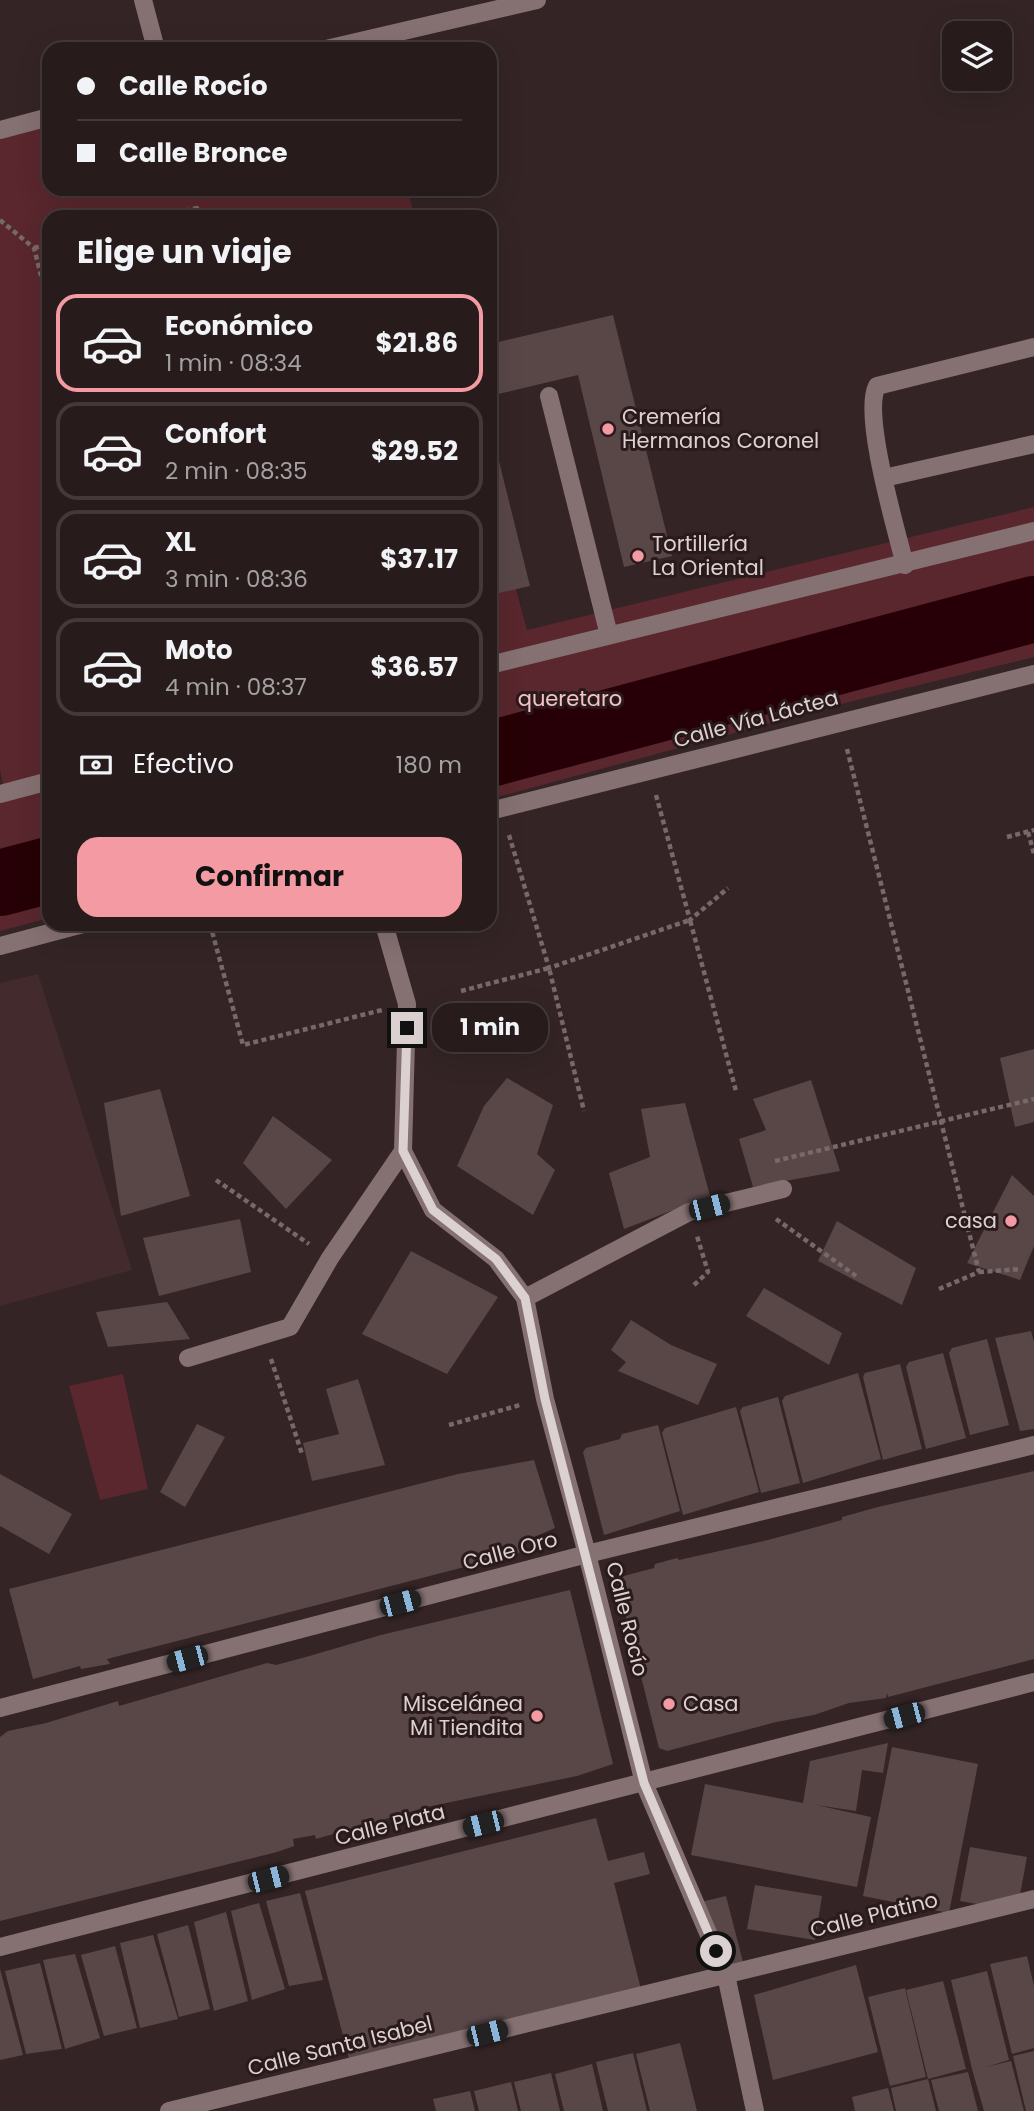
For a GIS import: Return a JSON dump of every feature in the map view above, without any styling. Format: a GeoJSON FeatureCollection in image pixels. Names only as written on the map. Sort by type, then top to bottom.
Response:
{"type":"FeatureCollection","features":[{"type":"Feature","properties":{"kind":"street"},"geometry":{"type":"LineString","coordinates":[[143,0],[154,42]]}},
{"type":"Feature","properties":{"kind":"street"},"geometry":{"type":"LineString","coordinates":[[356,42],[537,0]]}},
{"type":"Feature","properties":{"kind":"street"},"geometry":{"type":"LineString","coordinates":[[0,130],[42,119]]}},
{"type":"Feature","properties":{"kind":"street"},"geometry":{"type":"LineString","coordinates":[[905,565],[884,478],[871,407],[877,386],[1034,347]]}},
{"type":"Feature","properties":{"kind":"street"},"geometry":{"type":"LineString","coordinates":[[549,396],[609,635]]}},
{"type":"Feature","properties":{"kind":"street"},"geometry":{"type":"LineString","coordinates":[[884,478],[1034,444]]}},
{"type":"Feature","properties":{"kind":"street"},"geometry":{"type":"LineString","coordinates":[[497,663],[905,565],[1034,531]]}},
{"type":"Feature","properties":{"kind":"street","name":"Calle Vía Láctea"},"geometry":{"type":"LineString","coordinates":[[497,809],[1034,674]]}},
{"type":"Feature","properties":{"kind":"street"},"geometry":{"type":"LineString","coordinates":[[0,794],[42,783]]}},
{"type":"Feature","properties":{"kind":"street"},"geometry":{"type":"LineString","coordinates":[[0,946],[57,931]]}},
{"type":"Feature","properties":{"kind":"street"},"geometry":{"type":"LineString","coordinates":[[188,1358],[290,1326],[330,1258],[403,1151],[407,1004],[386,931]]}},
{"type":"Feature","properties":{"kind":"street","name":"Calle Rocío"},"geometry":{"type":"LineString","coordinates":[[403,1151],[433,1210],[496,1259],[525,1298],[545,1399],[644,1783],[726,1975],[755,2111]]}},
{"type":"Feature","properties":{"kind":"street"},"geometry":{"type":"LineString","coordinates":[[525,1298],[689,1212],[783,1189]]}},
{"type":"Feature","properties":{"kind":"street","name":"Calle Oro"},"geometry":{"type":"LineString","coordinates":[[0,1708],[587,1554],[1034,1445]]}},
{"type":"Feature","properties":{"kind":"street","name":"Calle Plata"},"geometry":{"type":"LineString","coordinates":[[0,1947],[1034,1682]]}},
{"type":"Feature","properties":{"kind":"street","name":"Calle Platino"},"geometry":{"type":"LineString","coordinates":[[726,1975],[1034,1899]]}},
{"type":"Feature","properties":{"kind":"street","name":"Calle Santa Isabel"},"geometry":{"type":"LineString","coordinates":[[169,2111],[726,1975]]}},
{"type":"Feature","properties":{"kind":"path"},"geometry":{"type":"LineString","coordinates":[[0,220],[34,248],[42,279]]}},
{"type":"Feature","properties":{"kind":"path"},"geometry":{"type":"LineString","coordinates":[[34,248],[42,246]]}},
{"type":"Feature","properties":{"kind":"path"},"geometry":{"type":"LineString","coordinates":[[839,721],[943,1120],[979,1272]]}},
{"type":"Feature","properties":{"kind":"path"},"geometry":{"type":"LineString","coordinates":[[650,771],[736,1091]]}},
{"type":"Feature","properties":{"kind":"path"},"geometry":{"type":"LineString","coordinates":[[497,815],[549,968],[584,1111]]}},
{"type":"Feature","properties":{"kind":"path"},"geometry":{"type":"LineString","coordinates":[[1007,837],[1031,831],[1034,854]]}},
{"type":"Feature","properties":{"kind":"path"},"geometry":{"type":"LineString","coordinates":[[461,991],[549,968],[690,920],[728,888]]}},
{"type":"Feature","properties":{"kind":"path"},"geometry":{"type":"LineString","coordinates":[[212,931],[243,1045],[407,1004]]}},
{"type":"Feature","properties":{"kind":"path"},"geometry":{"type":"LineString","coordinates":[[783,1189],[775,1160],[1034,1099]]}},
{"type":"Feature","properties":{"kind":"path"},"geometry":{"type":"LineString","coordinates":[[216,1180],[330,1258]]}},
{"type":"Feature","properties":{"kind":"path"},"geometry":{"type":"LineString","coordinates":[[747,1198],[856,1276]]}},
{"type":"Feature","properties":{"kind":"path"},"geometry":{"type":"LineString","coordinates":[[689,1212],[708,1272],[694,1285]]}},
{"type":"Feature","properties":{"kind":"path"},"geometry":{"type":"LineString","coordinates":[[939,1289],[979,1272],[1021,1269]]}},
{"type":"Feature","properties":{"kind":"path"},"geometry":{"type":"LineString","coordinates":[[269,1354],[302,1454]]}},
{"type":"Feature","properties":{"kind":"path"},"geometry":{"type":"LineString","coordinates":[[449,1425],[545,1399]]}},
{"type":"Feature","properties":{"kind":"shaded area"},"geometry":{"type":"Polygon","coordinates":[[[38,974],[132,1270],[0,1306],[0,983],[38,974]]]}},
{"type":"Feature","properties":{"kind":"green space"},"geometry":{"type":"Polygon","coordinates":[[[42,120],[42,196],[409,196],[413,210],[42,210],[42,920],[0,931],[0,794],[4,792],[0,769],[0,130],[42,120]]]}},
{"type":"Feature","properties":{"kind":"green space","name":"queretaro"},"geometry":{"type":"Polygon","coordinates":[[[1034,507],[1034,657],[849,702],[497,797],[497,520],[527,630],[1034,507]]]}},
{"type":"Feature","properties":{"kind":"green space"},"geometry":{"type":"Polygon","coordinates":[[[123,1374],[148,1489],[100,1500],[69,1386],[123,1374]]]}},
{"type":"Feature","properties":{"kind":"building"},"geometry":{"type":"Polygon","coordinates":[[[613,315],[672,556],[624,567],[578,375],[497,394],[497,342],[613,315]]]}},
{"type":"Feature","properties":{"kind":"building"},"geometry":{"type":"Polygon","coordinates":[[[497,453],[530,586],[497,593],[497,453]]]}},
{"type":"Feature","properties":{"kind":"building"},"geometry":{"type":"Polygon","coordinates":[[[1034,1049],[1034,1122],[1015,1127],[1000,1058],[1034,1049]]]}},
{"type":"Feature","properties":{"kind":"building"},"geometry":{"type":"Polygon","coordinates":[[[507,1078],[553,1105],[537,1154],[555,1170],[533,1215],[457,1166],[484,1106],[507,1078]]]}},
{"type":"Feature","properties":{"kind":"building"},"geometry":{"type":"Polygon","coordinates":[[[811,1080],[840,1171],[753,1187],[739,1139],[766,1130],[753,1099],[811,1080]]]}},
{"type":"Feature","properties":{"kind":"building"},"geometry":{"type":"Polygon","coordinates":[[[160,1089],[190,1196],[121,1216],[104,1103],[160,1089]]]}},
{"type":"Feature","properties":{"kind":"building"},"geometry":{"type":"Polygon","coordinates":[[[685,1103],[710,1196],[624,1229],[609,1173],[650,1157],[641,1109],[685,1103]]]}},
{"type":"Feature","properties":{"kind":"building"},"geometry":{"type":"Polygon","coordinates":[[[273,1116],[332,1160],[286,1209],[243,1163],[273,1116]]]}},
{"type":"Feature","properties":{"kind":"building","name":"casa"},"geometry":{"type":"Polygon","coordinates":[[[1012,1175],[1034,1196],[1034,1246],[1020,1280],[967,1263],[1012,1175]]]}},
{"type":"Feature","properties":{"kind":"building"},"geometry":{"type":"Polygon","coordinates":[[[240,1219],[251,1272],[159,1296],[143,1238],[240,1219]]]}},
{"type":"Feature","properties":{"kind":"building"},"geometry":{"type":"Polygon","coordinates":[[[837,1221],[916,1268],[902,1305],[818,1261],[837,1221]]]}},
{"type":"Feature","properties":{"kind":"building"},"geometry":{"type":"Polygon","coordinates":[[[411,1251],[498,1297],[447,1374],[362,1334],[411,1251]]]}},
{"type":"Feature","properties":{"kind":"building"},"geometry":{"type":"Polygon","coordinates":[[[764,1288],[842,1333],[829,1365],[746,1316],[764,1288]]]}},
{"type":"Feature","properties":{"kind":"building"},"geometry":{"type":"Polygon","coordinates":[[[167,1302],[190,1339],[108,1347],[96,1312],[167,1302]]]}},
{"type":"Feature","properties":{"kind":"building"},"geometry":{"type":"Polygon","coordinates":[[[631,1320],[671,1345],[717,1364],[698,1405],[618,1371],[626,1362],[611,1350],[631,1320]]]}},
{"type":"Feature","properties":{"kind":"building"},"geometry":{"type":"Polygon","coordinates":[[[1031,1331],[1034,1342],[1034,1429],[1020,1431],[995,1338],[1031,1331]]]}},
{"type":"Feature","properties":{"kind":"building"},"geometry":{"type":"Polygon","coordinates":[[[987,1339],[1009,1425],[970,1435],[949,1353],[952,1348],[987,1339]]]}},
{"type":"Feature","properties":{"kind":"building"},"geometry":{"type":"Polygon","coordinates":[[[943,1353],[966,1438],[926,1449],[906,1367],[909,1362],[943,1353]]]}},
{"type":"Feature","properties":{"kind":"building"},"geometry":{"type":"Polygon","coordinates":[[[900,1364],[922,1449],[883,1460],[863,1377],[865,1373],[900,1364]]]}},
{"type":"Feature","properties":{"kind":"building"},"geometry":{"type":"Polygon","coordinates":[[[858,1373],[881,1459],[803,1483],[782,1401],[785,1396],[858,1373]]]}},
{"type":"Feature","properties":{"kind":"building"},"geometry":{"type":"Polygon","coordinates":[[[358,1379],[385,1465],[312,1481],[303,1443],[339,1434],[326,1389],[358,1379]]]}},
{"type":"Feature","properties":{"kind":"building"},"geometry":{"type":"Polygon","coordinates":[[[778,1397],[800,1483],[761,1493],[740,1411],[743,1407],[778,1397]]]}},
{"type":"Feature","properties":{"kind":"building"},"geometry":{"type":"Polygon","coordinates":[[[736,1407],[759,1492],[683,1515],[662,1433],[665,1428],[736,1407]]]}},
{"type":"Feature","properties":{"kind":"building"},"geometry":{"type":"Polygon","coordinates":[[[197,1424],[225,1437],[185,1507],[160,1492],[197,1424]]]}},
{"type":"Feature","properties":{"kind":"building"},"geometry":{"type":"Polygon","coordinates":[[[658,1425],[680,1511],[604,1535],[583,1452],[586,1448],[620,1439],[622,1434],[658,1425]]]}},
{"type":"Feature","properties":{"kind":"building"},"geometry":{"type":"Polygon","coordinates":[[[534,1460],[555,1528],[525,1541],[519,1553],[107,1659],[110,1664],[81,1669],[80,1666],[33,1679],[9,1589],[458,1474],[534,1460]]]}},
{"type":"Feature","properties":{"kind":"building"},"geometry":{"type":"Polygon","coordinates":[[[1034,1471],[1034,1659],[888,1697],[887,1693],[886,1698],[849,1703],[814,1715],[776,1722],[667,1751],[659,1748],[617,1581],[620,1577],[654,1568],[655,1564],[677,1558],[679,1560],[768,1540],[842,1520],[842,1517],[878,1507],[1034,1471]]]}},
{"type":"Feature","properties":{"kind":"building"},"geometry":{"type":"Polygon","coordinates":[[[0,1474],[72,1514],[49,1554],[0,1526],[0,1474]]]}},
{"type":"Feature","properties":{"kind":"building"},"geometry":{"type":"Polygon","coordinates":[[[570,1590],[613,1764],[577,1776],[427,1807],[316,1839],[315,1835],[293,1839],[294,1846],[277,1852],[0,1921],[0,1737],[8,1731],[46,1723],[118,1701],[119,1706],[267,1663],[276,1665],[381,1635],[570,1590]]]}},
{"type":"Feature","properties":{"kind":"building"},"geometry":{"type":"Polygon","coordinates":[[[888,1743],[883,1773],[862,1770],[856,1811],[816,1805],[871,1817],[857,1887],[691,1855],[705,1784],[803,1803],[810,1761],[888,1743]]]}},
{"type":"Feature","properties":{"kind":"building"},"geometry":{"type":"Polygon","coordinates":[[[892,1747],[978,1764],[949,1913],[863,1896],[892,1747]]]}},
{"type":"Feature","properties":{"kind":"building"},"geometry":{"type":"Polygon","coordinates":[[[596,1818],[608,1861],[644,1852],[650,1874],[614,1883],[643,1997],[351,2066],[305,1891],[596,1818]]]}},
{"type":"Feature","properties":{"kind":"building"},"geometry":{"type":"Polygon","coordinates":[[[970,1847],[1027,1857],[1017,1911],[960,1901],[970,1847]]]}},
{"type":"Feature","properties":{"kind":"building"},"geometry":{"type":"Polygon","coordinates":[[[755,1885],[822,1896],[815,1940],[747,1929],[755,1885]]]}},
{"type":"Feature","properties":{"kind":"building"},"geometry":{"type":"Polygon","coordinates":[[[300,1893],[323,1980],[289,1986],[266,1901],[300,1893]]]}},
{"type":"Feature","properties":{"kind":"building"},"geometry":{"type":"Polygon","coordinates":[[[726,1896],[745,1970],[720,1976],[701,1902],[726,1896]]]}},
{"type":"Feature","properties":{"kind":"building"},"geometry":{"type":"Polygon","coordinates":[[[259,1903],[285,1989],[252,2000],[231,1911],[259,1903]]]}},
{"type":"Feature","properties":{"kind":"building"},"geometry":{"type":"Polygon","coordinates":[[[226,1912],[248,2001],[214,2011],[194,1922],[226,1912]]]}},
{"type":"Feature","properties":{"kind":"building"},"geometry":{"type":"Polygon","coordinates":[[[188,1925],[210,2009],[179,2017],[157,1934],[188,1925]]]}},
{"type":"Feature","properties":{"kind":"building"},"geometry":{"type":"Polygon","coordinates":[[[153,1935],[178,2019],[140,2028],[120,1943],[153,1935]]]}},
{"type":"Feature","properties":{"kind":"building"},"geometry":{"type":"Polygon","coordinates":[[[115,1946],[137,2028],[104,2036],[81,1955],[115,1946]]]}},
{"type":"Feature","properties":{"kind":"building"},"geometry":{"type":"Polygon","coordinates":[[[75,1954],[100,2038],[65,2049],[43,1960],[75,1954]]]}},
{"type":"Feature","properties":{"kind":"building"},"geometry":{"type":"Polygon","coordinates":[[[1027,1956],[1034,1986],[1034,2048],[1012,2054],[990,1964],[1027,1956]]]}},
{"type":"Feature","properties":{"kind":"building"},"geometry":{"type":"Polygon","coordinates":[[[40,1963],[62,2049],[26,2054],[5,1971],[40,1963]]]}},
{"type":"Feature","properties":{"kind":"building"},"geometry":{"type":"Polygon","coordinates":[[[856,1965],[878,2052],[773,2080],[754,1995],[856,1965]]]}},
{"type":"Feature","properties":{"kind":"building"},"geometry":{"type":"Polygon","coordinates":[[[0,1969],[23,2055],[0,2060],[0,1969]]]}},
{"type":"Feature","properties":{"kind":"building"},"geometry":{"type":"Polygon","coordinates":[[[987,1971],[1009,2060],[986,2067],[1011,2061],[1024,2111],[984,2111],[972,2069],[951,1980],[987,1971]]]}},
{"type":"Feature","properties":{"kind":"building"},"geometry":{"type":"Polygon","coordinates":[[[943,1981],[966,2069],[928,2079],[906,1990],[943,1981]]]}},
{"type":"Feature","properties":{"kind":"building"},"geometry":{"type":"Polygon","coordinates":[[[905,1988],[926,2077],[890,2086],[868,1997],[905,1988]]]}},
{"type":"Feature","properties":{"kind":"building"},"geometry":{"type":"Polygon","coordinates":[[[680,2043],[697,2111],[650,2111],[636,2054],[680,2043]]]}},
{"type":"Feature","properties":{"kind":"building"},"geometry":{"type":"Polygon","coordinates":[[[1034,2051],[1034,2111],[1026,2111],[1013,2056],[1034,2051]]]}},
{"type":"Feature","properties":{"kind":"building"},"geometry":{"type":"Polygon","coordinates":[[[633,2053],[647,2111],[608,2111],[596,2062],[633,2053]]]}},
{"type":"Feature","properties":{"kind":"building"},"geometry":{"type":"Polygon","coordinates":[[[592,2064],[603,2111],[564,2111],[555,2074],[592,2064]]]}},
{"type":"Feature","properties":{"kind":"building"},"geometry":{"type":"Polygon","coordinates":[[[968,2072],[978,2111],[939,2111],[931,2080],[968,2072]]]}},
{"type":"Feature","properties":{"kind":"building"},"geometry":{"type":"Polygon","coordinates":[[[551,2073],[560,2111],[521,2111],[514,2082],[551,2073]]]}},
{"type":"Feature","properties":{"kind":"building"},"geometry":{"type":"Polygon","coordinates":[[[928,2079],[936,2111],[896,2111],[891,2088],[928,2079]]]}},
{"type":"Feature","properties":{"kind":"building"},"geometry":{"type":"Polygon","coordinates":[[[511,2082],[518,2111],[479,2111],[474,2091],[511,2082]]]}},
{"type":"Feature","properties":{"kind":"building"},"geometry":{"type":"Polygon","coordinates":[[[888,2088],[894,2111],[855,2111],[852,2097],[888,2088]]]}},
{"type":"Feature","properties":{"kind":"building"},"geometry":{"type":"Polygon","coordinates":[[[470,2091],[475,2111],[436,2111],[433,2099],[470,2091]]]}},
{"type":"Feature","properties":{"kind":"waterway"},"geometry":{"type":"LineString","coordinates":[[497,752],[1034,609]]}},
{"type":"Feature","properties":{"kind":"waterway"},"geometry":{"type":"LineString","coordinates":[[0,883],[42,872]]}},
{"type":"Feature","properties":{"kind":"place","name":"Cremería Hermanos Coronel"},"geometry":{"type":"Point","coordinates":[608,429]}},
{"type":"Feature","properties":{"kind":"place","name":"Tortillería La Oriental"},"geometry":{"type":"Point","coordinates":[638,556]}},
{"type":"Feature","properties":{"kind":"place","name":"casa"},"geometry":{"type":"Point","coordinates":[1011,1221]}},
{"type":"Feature","properties":{"kind":"place","name":"Casa"},"geometry":{"type":"Point","coordinates":[669,1704]}},
{"type":"Feature","properties":{"kind":"place","name":"Miscelánea Mi Tiendita"},"geometry":{"type":"Point","coordinates":[537,1716]}},
{"type":"Feature","properties":{"kind":"route"},"geometry":{"type":"LineString","coordinates":[[407,1028],[403,1151],[433,1210],[496,1259],[525,1298],[545,1399],[644,1783],[716,1951]]}}]}
